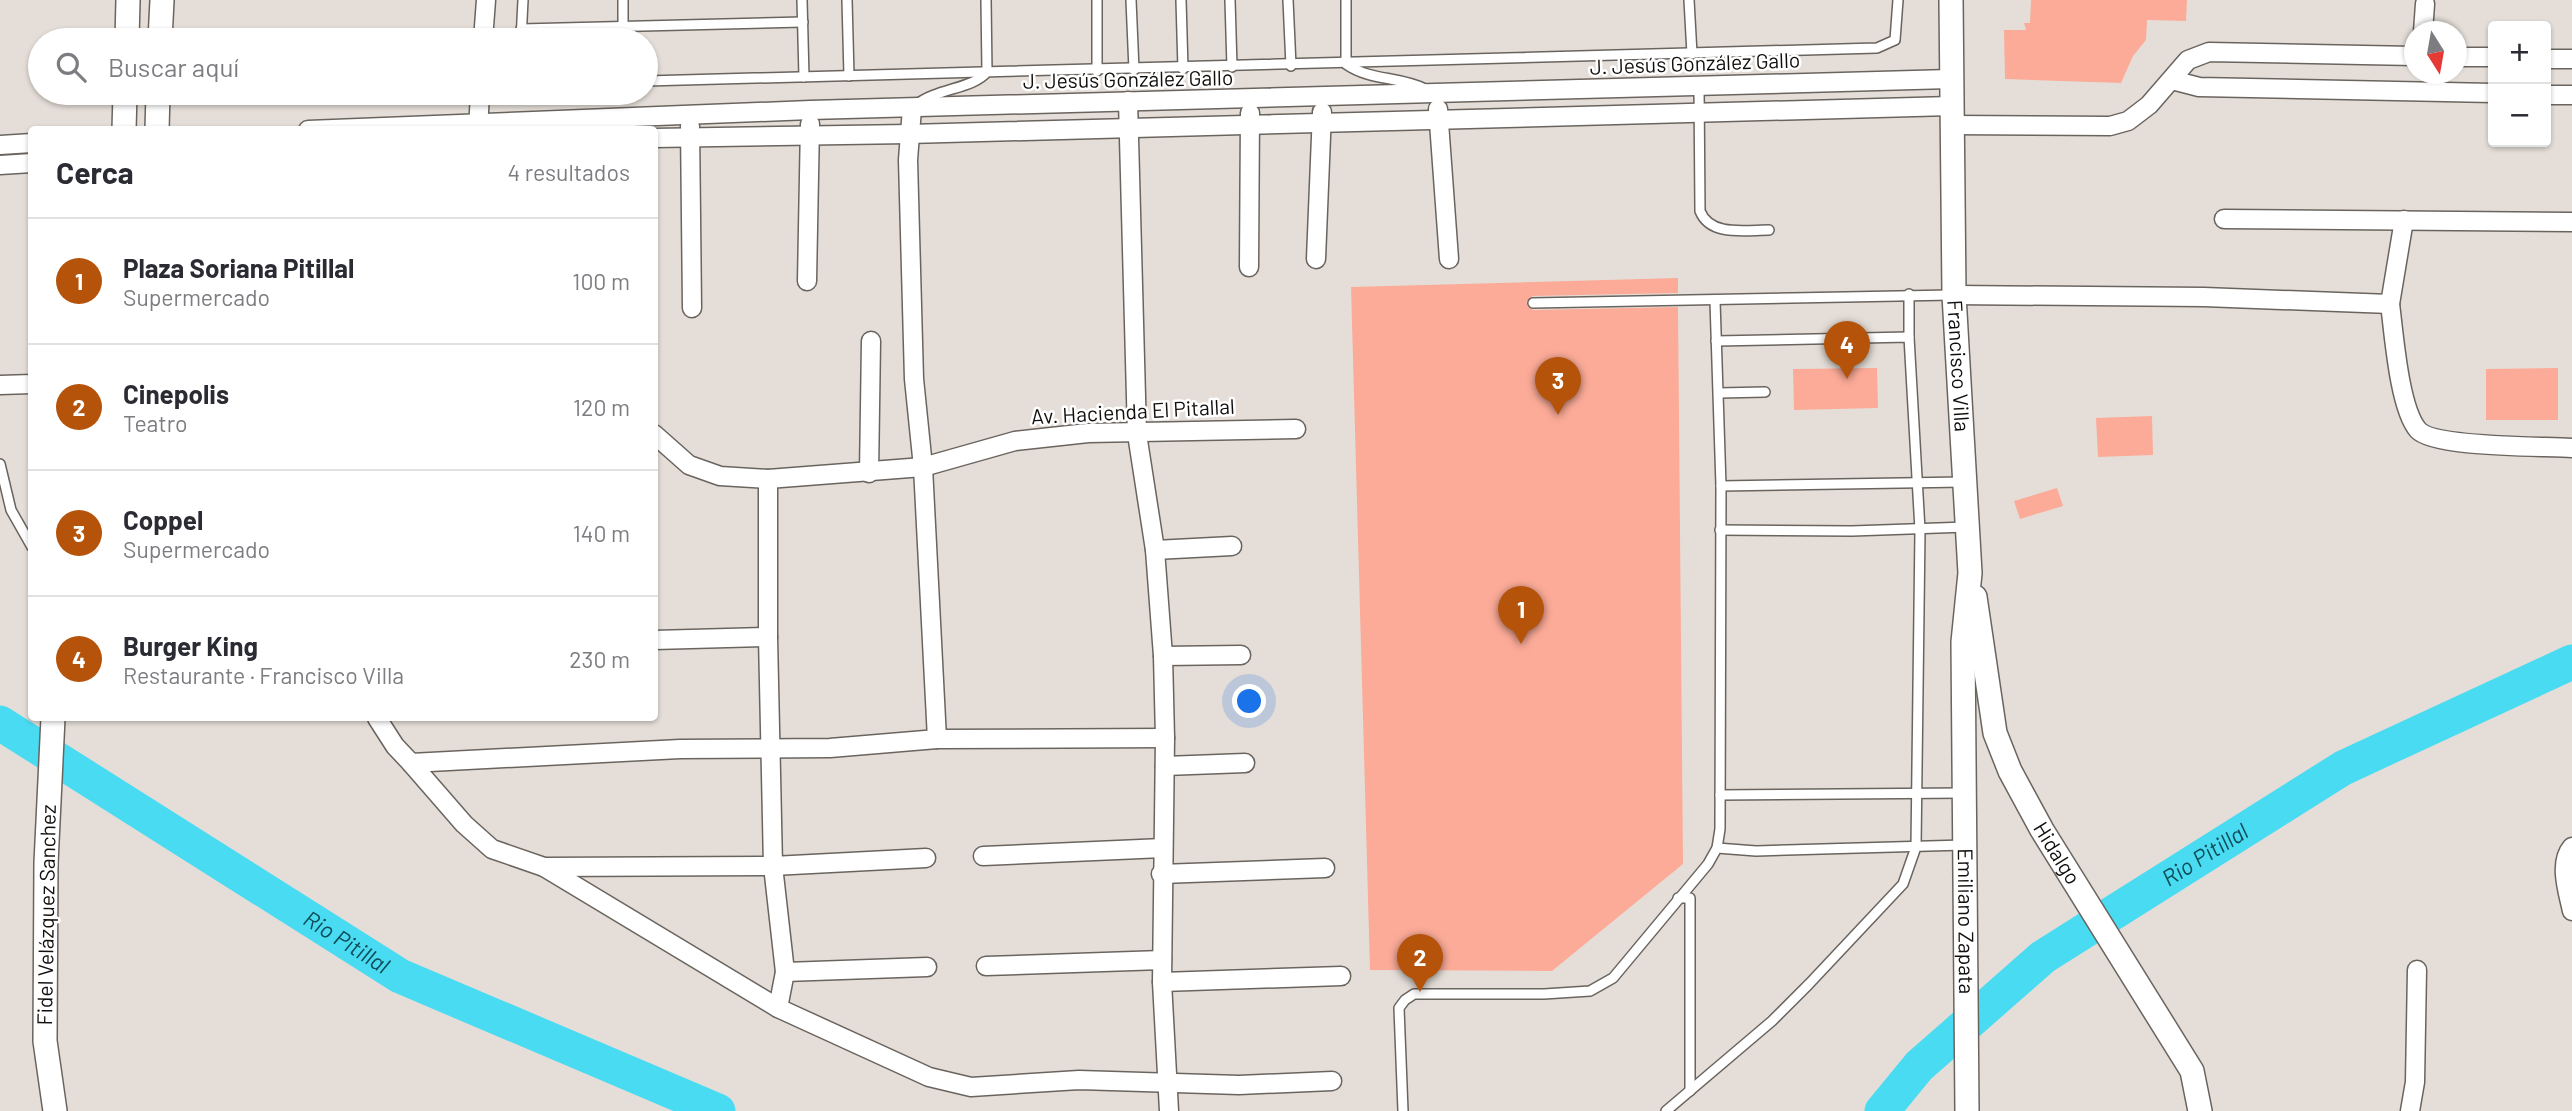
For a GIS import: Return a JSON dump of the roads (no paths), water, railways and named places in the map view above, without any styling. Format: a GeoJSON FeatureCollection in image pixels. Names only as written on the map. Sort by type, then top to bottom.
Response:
{"type":"FeatureCollection","features":[{"type":"Feature","properties":{"kind":"street"},"geometry":{"type":"LineString","coordinates":[[127,28],[128,0]]}},
{"type":"Feature","properties":{"kind":"street"},"geometry":{"type":"LineString","coordinates":[[161,28],[162,0]]}},
{"type":"Feature","properties":{"kind":"street"},"geometry":{"type":"LineString","coordinates":[[484,28],[485,0]]}},
{"type":"Feature","properties":{"kind":"street","name":"Francisco Villa"},"geometry":{"type":"LineString","coordinates":[[1951,0],[1954,295],[1970,573],[1963,642],[1963,732]]}},
{"type":"Feature","properties":{"kind":"street"},"geometry":{"type":"LineString","coordinates":[[2424,21],[2425,4]]}},
{"type":"Feature","properties":{"kind":"street"},"geometry":{"type":"LineString","coordinates":[[658,138],[1130,129],[1699,112],[1951,116],[2110,126],[2128,121],[2149,105],[2188,60],[2209,52],[2404,56]]}},
{"type":"Feature","properties":{"kind":"street"},"geometry":{"type":"LineString","coordinates":[[2467,57],[2488,57]]}},
{"type":"Feature","properties":{"kind":"street"},"geometry":{"type":"LineString","coordinates":[[2551,58],[2572,59]]}},
{"type":"Feature","properties":{"kind":"street","name":"J. Jesús González Gallo"},"geometry":{"type":"LineString","coordinates":[[478,126],[586,125],[690,115],[810,110],[1950,79]]}},
{"type":"Feature","properties":{"kind":"street"},"geometry":{"type":"LineString","coordinates":[[2172,80],[2199,87],[2404,83]]}},
{"type":"Feature","properties":{"kind":"street"},"geometry":{"type":"LineString","coordinates":[[2427,84],[2488,92]]}},
{"type":"Feature","properties":{"kind":"street"},"geometry":{"type":"LineString","coordinates":[[1435,94],[1441,120],[1449,259]]}},
{"type":"Feature","properties":{"kind":"street"},"geometry":{"type":"LineString","coordinates":[[2551,94],[2572,95]]}},
{"type":"Feature","properties":{"kind":"street"},"geometry":{"type":"LineString","coordinates":[[1316,259],[1323,98]]}},
{"type":"Feature","properties":{"kind":"street"},"geometry":{"type":"LineString","coordinates":[[1249,267],[1250,100]]}},
{"type":"Feature","properties":{"kind":"street"},"geometry":{"type":"LineString","coordinates":[[1128,101],[1137,434],[1155,550],[1163,656],[1166,738],[1161,874],[1162,982],[1169,1111]]}},
{"type":"Feature","properties":{"kind":"street"},"geometry":{"type":"LineString","coordinates":[[124,126],[125,105]]}},
{"type":"Feature","properties":{"kind":"street"},"geometry":{"type":"LineString","coordinates":[[157,126],[158,105]]}},
{"type":"Feature","properties":{"kind":"street"},"geometry":{"type":"LineString","coordinates":[[478,126],[479,105]]}},
{"type":"Feature","properties":{"kind":"street"},"geometry":{"type":"LineString","coordinates":[[912,108],[909,134],[914,379],[923,467],[937,739]]}},
{"type":"Feature","properties":{"kind":"street"},"geometry":{"type":"LineString","coordinates":[[807,281],[810,110]]}},
{"type":"Feature","properties":{"kind":"street"},"geometry":{"type":"LineString","coordinates":[[690,115],[692,308]]}},
{"type":"Feature","properties":{"kind":"street"},"geometry":{"type":"LineString","coordinates":[[0,145],[28,143]]}},
{"type":"Feature","properties":{"kind":"street"},"geometry":{"type":"LineString","coordinates":[[0,165],[28,163]]}},
{"type":"Feature","properties":{"kind":"street"},"geometry":{"type":"LineString","coordinates":[[2224,219],[2572,222]]}},
{"type":"Feature","properties":{"kind":"street"},"geometry":{"type":"LineString","coordinates":[[2404,220],[2390,304],[2400,377],[2413,422],[2419,432],[2442,442],[2572,448]]}},
{"type":"Feature","properties":{"kind":"street"},"geometry":{"type":"LineString","coordinates":[[1954,295],[2204,297],[2390,304]]}},
{"type":"Feature","properties":{"kind":"street"},"geometry":{"type":"LineString","coordinates":[[869,472],[871,341]]}},
{"type":"Feature","properties":{"kind":"street"},"geometry":{"type":"LineString","coordinates":[[0,385],[28,384]]}},
{"type":"Feature","properties":{"kind":"street","name":"Av. Hacienda El Pitallal"},"geometry":{"type":"LineString","coordinates":[[658,437],[690,465],[720,476],[768,479],[923,467],[1015,441],[1088,433],[1296,429]]}},
{"type":"Feature","properties":{"kind":"street"},"geometry":{"type":"LineString","coordinates":[[768,479],[769,749],[773,866],[785,972],[778,1007]]}},
{"type":"Feature","properties":{"kind":"street"},"geometry":{"type":"LineString","coordinates":[[1155,550],[1232,546]]}},
{"type":"Feature","properties":{"kind":"street","name":"Hidalgo"},"geometry":{"type":"LineString","coordinates":[[1970,573],[1996,733],[2010,771],[2058,857],[2192,1071],[2200,1111]]}},
{"type":"Feature","properties":{"kind":"street"},"geometry":{"type":"LineString","coordinates":[[658,640],[768,636]]}},
{"type":"Feature","properties":{"kind":"street"},"geometry":{"type":"LineString","coordinates":[[1163,656],[1241,655]]}},
{"type":"Feature","properties":{"kind":"street","name":"Fidel Velázquez Sanchez"},"geometry":{"type":"LineString","coordinates":[[53,721],[46,863],[45,1041],[54,1111]]}},
{"type":"Feature","properties":{"kind":"street"},"geometry":{"type":"LineString","coordinates":[[379,721],[395,746],[464,824],[492,849],[544,867],[778,1007],[929,1077],[971,1087],[1079,1080],[1239,1085],[1332,1081]]}},
{"type":"Feature","properties":{"kind":"street","name":"Emiliano Zapata"},"geometry":{"type":"LineString","coordinates":[[1963,732],[1967,1111]]}},
{"type":"Feature","properties":{"kind":"street"},"geometry":{"type":"LineString","coordinates":[[411,763],[680,749],[769,749],[937,739],[1166,738]]}},
{"type":"Feature","properties":{"kind":"street"},"geometry":{"type":"LineString","coordinates":[[1165,766],[1245,763]]}},
{"type":"Feature","properties":{"kind":"street"},"geometry":{"type":"LineString","coordinates":[[2572,847],[2568,851],[2565,874],[2572,911]]}},
{"type":"Feature","properties":{"kind":"street"},"geometry":{"type":"LineString","coordinates":[[982,856],[1163,848]]}},
{"type":"Feature","properties":{"kind":"street"},"geometry":{"type":"LineString","coordinates":[[544,867],[773,866],[926,858]]}},
{"type":"Feature","properties":{"kind":"street"},"geometry":{"type":"LineString","coordinates":[[1161,874],[1325,868]]}},
{"type":"Feature","properties":{"kind":"street"},"geometry":{"type":"LineString","coordinates":[[986,966],[1162,960]]}},
{"type":"Feature","properties":{"kind":"street"},"geometry":{"type":"LineString","coordinates":[[785,972],[927,967]]}},
{"type":"Feature","properties":{"kind":"street"},"geometry":{"type":"LineString","coordinates":[[2410,1111],[2415,1082],[2417,970]]}},
{"type":"Feature","properties":{"kind":"street"},"geometry":{"type":"LineString","coordinates":[[1162,982],[1341,976]]}},
{"type":"Feature","properties":{"kind":"lane"},"geometry":{"type":"LineString","coordinates":[[521,28],[523,0]]}},
{"type":"Feature","properties":{"kind":"lane"},"geometry":{"type":"LineString","coordinates":[[623,0],[623,27]]}},
{"type":"Feature","properties":{"kind":"lane"},"geometry":{"type":"LineString","coordinates":[[802,0],[804,77]]}},
{"type":"Feature","properties":{"kind":"lane"},"geometry":{"type":"LineString","coordinates":[[847,0],[849,76]]}},
{"type":"Feature","properties":{"kind":"lane"},"geometry":{"type":"LineString","coordinates":[[912,108],[934,93],[977,82],[987,72],[986,0]]}},
{"type":"Feature","properties":{"kind":"lane"},"geometry":{"type":"LineString","coordinates":[[1097,0],[1097,71]]}},
{"type":"Feature","properties":{"kind":"lane"},"geometry":{"type":"LineString","coordinates":[[1131,0],[1134,70]]}},
{"type":"Feature","properties":{"kind":"lane"},"geometry":{"type":"LineString","coordinates":[[1181,0],[1183,69]]}},
{"type":"Feature","properties":{"kind":"lane"},"geometry":{"type":"LineString","coordinates":[[1230,0],[1232,67]]}},
{"type":"Feature","properties":{"kind":"lane"},"geometry":{"type":"LineString","coordinates":[[1288,0],[1291,66]]}},
{"type":"Feature","properties":{"kind":"lane"},"geometry":{"type":"LineString","coordinates":[[1346,0],[1346,64]]}},
{"type":"Feature","properties":{"kind":"lane"},"geometry":{"type":"LineString","coordinates":[[1689,0],[1692,54]]}},
{"type":"Feature","properties":{"kind":"lane"},"geometry":{"type":"LineString","coordinates":[[658,81],[1291,66],[1887,46],[1895,40],[1898,32],[1898,0]]}},
{"type":"Feature","properties":{"kind":"lane"},"geometry":{"type":"LineString","coordinates":[[572,28],[803,22]]}},
{"type":"Feature","properties":{"kind":"lane"},"geometry":{"type":"LineString","coordinates":[[1346,64],[1358,72],[1400,79],[1435,94]]}},
{"type":"Feature","properties":{"kind":"lane"},"geometry":{"type":"LineString","coordinates":[[1699,87],[1700,211],[1704,221],[1714,228],[1769,230]]}},
{"type":"Feature","properties":{"kind":"lane"},"geometry":{"type":"LineString","coordinates":[[1666,1111],[1772,1021],[1903,884],[1916,847],[1920,530],[1909,295]]}},
{"type":"Feature","properties":{"kind":"lane"},"geometry":{"type":"LineString","coordinates":[[1533,303],[1954,295]]}},
{"type":"Feature","properties":{"kind":"lane"},"geometry":{"type":"LineString","coordinates":[[1403,1111],[1399,1008],[1405,1000],[1414,994],[1590,991],[1613,978],[1708,864],[1717,848],[1720,795],[1721,486],[1714,301]]}},
{"type":"Feature","properties":{"kind":"lane"},"geometry":{"type":"LineString","coordinates":[[1716,341],[1909,337]]}},
{"type":"Feature","properties":{"kind":"lane"},"geometry":{"type":"LineString","coordinates":[[1718,393],[1765,392]]}},
{"type":"Feature","properties":{"kind":"lane"},"geometry":{"type":"LineString","coordinates":[[0,464],[11,510],[28,540]]}},
{"type":"Feature","properties":{"kind":"lane"},"geometry":{"type":"LineString","coordinates":[[1721,486],[1965,482]]}},
{"type":"Feature","properties":{"kind":"lane"},"geometry":{"type":"LineString","coordinates":[[1720,530],[1920,530],[1967,527]]}},
{"type":"Feature","properties":{"kind":"lane"},"geometry":{"type":"LineString","coordinates":[[1720,795],[1965,793]]}},
{"type":"Feature","properties":{"kind":"lane"},"geometry":{"type":"LineString","coordinates":[[1717,848],[1756,851],[1965,845]]}},
{"type":"Feature","properties":{"kind":"lane"},"geometry":{"type":"LineString","coordinates":[[1678,898],[1690,898],[1690,1091]]}},
{"type":"Feature","properties":{"kind":"waterway","name":"Rio Pitillal"},"geometry":{"type":"LineString","coordinates":[[1882,1111],[1919,1066],[2043,957],[2343,768],[2572,662]]}},
{"type":"Feature","properties":{"kind":"waterway","name":"Rio Pitillal"},"geometry":{"type":"LineString","coordinates":[[0,723],[400,976],[718,1111]]}},
{"type":"Feature","properties":{"kind":"place","name":"Burger King"},"geometry":{"type":"Point","coordinates":[1847,379]}},
{"type":"Feature","properties":{"kind":"place","name":"Coppel"},"geometry":{"type":"Point","coordinates":[1558,415]}},
{"type":"Feature","properties":{"kind":"place","name":"Plaza Soriana Pitillal"},"geometry":{"type":"Point","coordinates":[1521,644]}},
{"type":"Feature","properties":{"kind":"place","name":"Cinepolis"},"geometry":{"type":"Point","coordinates":[1420,992]}}]}
